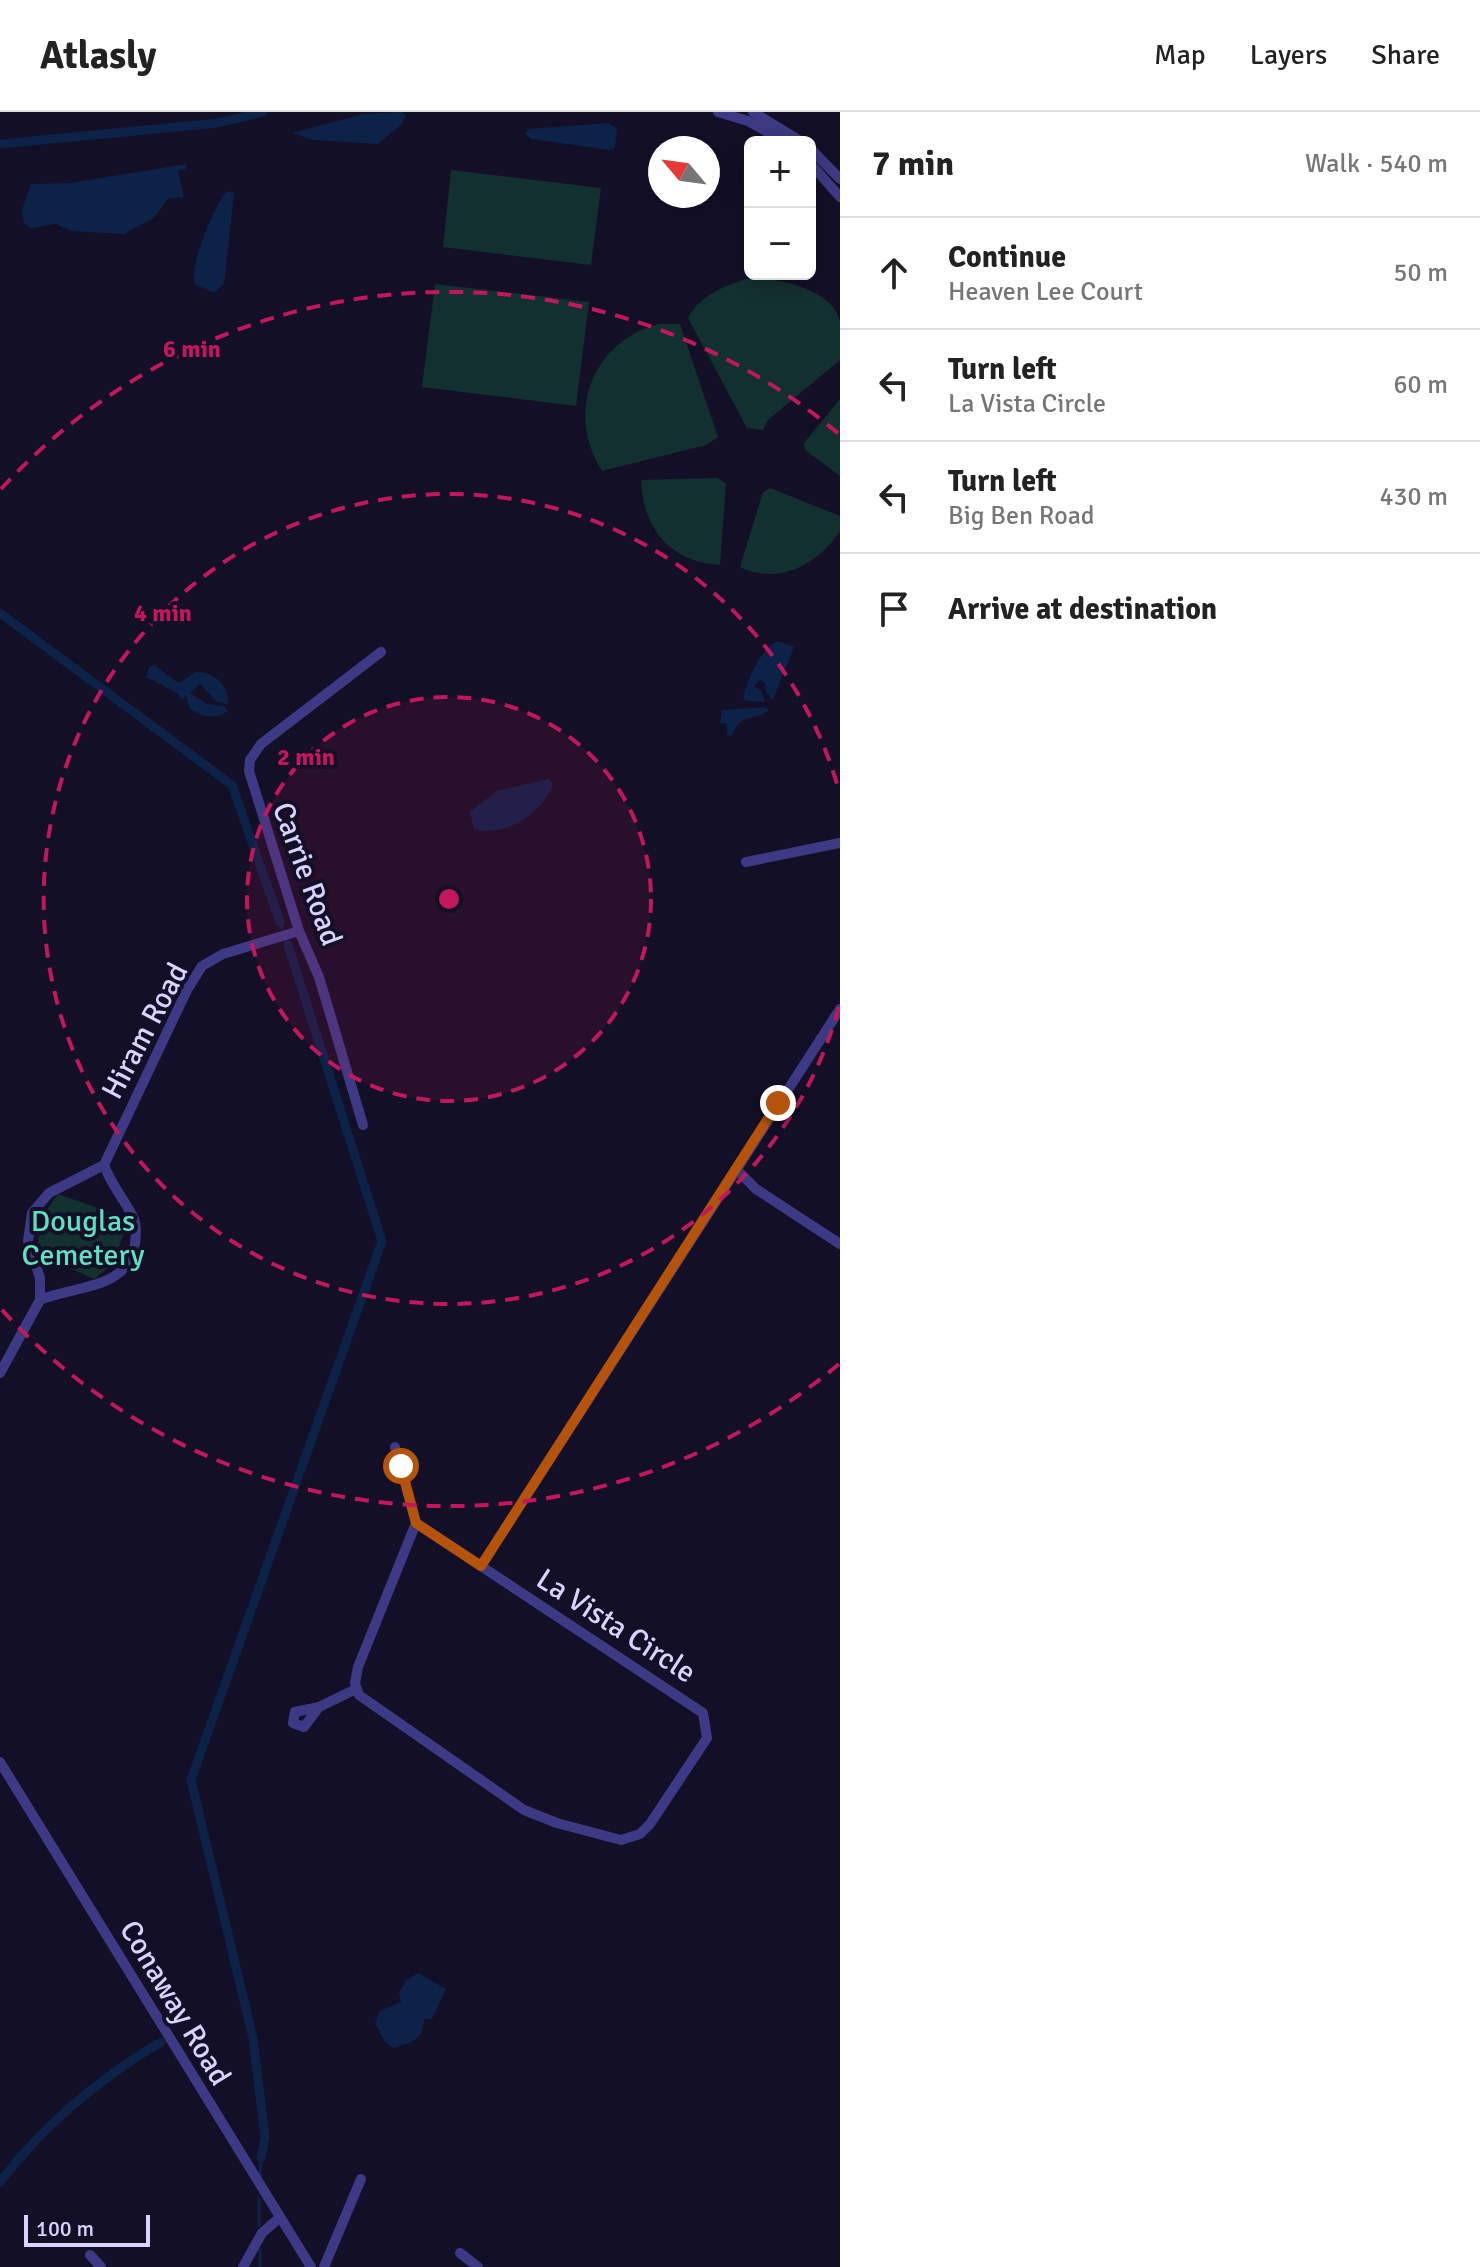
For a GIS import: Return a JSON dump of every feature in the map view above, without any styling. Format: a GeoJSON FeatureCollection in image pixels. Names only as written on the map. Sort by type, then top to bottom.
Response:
{"type":"FeatureCollection","features":[{"type":"Feature","properties":{"kind":"street"},"geometry":{"type":"LineString","coordinates":[[718,112],[748,121],[774,136]]}},
{"type":"Feature","properties":{"kind":"street"},"geometry":{"type":"LineString","coordinates":[[753,112],[792,136]]}},
{"type":"Feature","properties":{"kind":"street"},"geometry":{"type":"LineString","coordinates":[[816,154],[840,179]]}},
{"type":"Feature","properties":{"kind":"street"},"geometry":{"type":"LineString","coordinates":[[816,170],[840,197]]}},
{"type":"Feature","properties":{"kind":"street","name":"Carrie Road"},"geometry":{"type":"LineString","coordinates":[[363,1125],[319,977],[299,931],[250,786],[250,760],[261,744],[381,652]]}},
{"type":"Feature","properties":{"kind":"street"},"geometry":{"type":"LineString","coordinates":[[746,862],[840,843]]}},
{"type":"Feature","properties":{"kind":"street","name":"Hiram Road"},"geometry":{"type":"LineString","coordinates":[[104,1165],[202,966],[223,954],[299,931]]}},
{"type":"Feature","properties":{"kind":"street"},"geometry":{"type":"LineString","coordinates":[[481,1566],[840,1009]]}},
{"type":"Feature","properties":{"kind":"street"},"geometry":{"type":"LineString","coordinates":[[0,1373],[40,1300],[40,1278],[28,1241],[32,1213],[49,1193],[104,1165],[110,1182],[134,1219],[133,1254],[125,1269],[109,1281],[59,1291],[40,1300]]}},
{"type":"Feature","properties":{"kind":"street"},"geometry":{"type":"LineString","coordinates":[[736,1169],[756,1189],[840,1244]]}},
{"type":"Feature","properties":{"kind":"street"},"geometry":{"type":"LineString","coordinates":[[319,1707],[356,1689],[358,1667],[416,1523],[395,1447]]}},
{"type":"Feature","properties":{"kind":"street","name":"La Vista Circle"},"geometry":{"type":"LineString","coordinates":[[356,1689],[367,1703],[524,1810],[557,1823],[621,1840],[640,1834],[707,1738],[703,1713],[416,1523]]}},
{"type":"Feature","properties":{"kind":"street","name":"Conaway Road"},"geometry":{"type":"LineString","coordinates":[[0,1762],[278,2219],[311,2267]]}},
{"type":"Feature","properties":{"kind":"street"},"geometry":{"type":"LineString","coordinates":[[324,2267],[361,2179]]}},
{"type":"Feature","properties":{"kind":"street"},"geometry":{"type":"LineString","coordinates":[[243,2267],[262,2233],[278,2219]]}},
{"type":"Feature","properties":{"kind":"street"},"geometry":{"type":"LineString","coordinates":[[460,2253],[478,2267]]}},
{"type":"Feature","properties":{"kind":"street"},"geometry":{"type":"LineString","coordinates":[[90,2255],[101,2267]]}},
{"type":"Feature","properties":{"kind":"green space"},"geometry":{"type":"Polygon","coordinates":[[[451,170],[601,188],[591,265],[443,247],[451,170]]]}},
{"type":"Feature","properties":{"kind":"green space"},"geometry":{"type":"Polygon","coordinates":[[[744,280],[789,283],[827,301],[840,322],[840,360],[768,420],[763,430],[747,428],[688,318],[700,303],[723,287],[744,280]]]}},
{"type":"Feature","properties":{"kind":"green space"},"geometry":{"type":"Polygon","coordinates":[[[435,284],[589,302],[576,406],[422,387],[435,284]]]}},
{"type":"Feature","properties":{"kind":"green space"},"geometry":{"type":"Polygon","coordinates":[[[659,324],[680,324],[718,437],[706,445],[602,471],[591,449],[586,426],[586,403],[592,382],[602,363],[617,346],[636,333],[659,324]]]}},
{"type":"Feature","properties":{"kind":"green space"},"geometry":{"type":"Polygon","coordinates":[[[840,399],[840,476],[805,450],[804,443],[840,399]]]}},
{"type":"Feature","properties":{"kind":"green space"},"geometry":{"type":"Polygon","coordinates":[[[718,478],[726,484],[720,565],[687,557],[662,540],[647,514],[641,480],[718,478]]]}},
{"type":"Feature","properties":{"kind":"green space"},"geometry":{"type":"Polygon","coordinates":[[[770,488],[840,516],[840,531],[809,562],[783,573],[769,574],[740,567],[763,492],[770,488]]]}},
{"type":"Feature","properties":{"kind":"green space","name":"Douglas Cemetery"},"geometry":{"type":"Polygon","coordinates":[[[58,1194],[129,1219],[113,1264],[94,1279],[35,1253],[45,1212],[58,1194]]]}},
{"type":"Feature","properties":{"kind":"water"},"geometry":{"type":"Polygon","coordinates":[[[402,112],[406,116],[401,125],[378,144],[313,140],[292,133],[363,114],[402,112]]]}},
{"type":"Feature","properties":{"kind":"water"},"geometry":{"type":"Polygon","coordinates":[[[608,123],[617,128],[615,148],[609,150],[532,139],[525,134],[529,129],[608,123]]]}},
{"type":"Feature","properties":{"kind":"water"},"geometry":{"type":"Polygon","coordinates":[[[186,164],[186,169],[178,171],[184,197],[168,199],[154,218],[124,234],[71,231],[56,224],[31,228],[24,224],[22,210],[31,184],[71,183],[186,164]]]}},
{"type":"Feature","properties":{"kind":"water"},"geometry":{"type":"Polygon","coordinates":[[[227,191],[234,193],[224,284],[214,293],[195,284],[195,265],[204,236],[227,191]]]}},
{"type":"Feature","properties":{"kind":"water"},"geometry":{"type":"Polygon","coordinates":[[[778,641],[794,647],[773,700],[766,692],[765,683],[760,680],[754,686],[762,692],[765,702],[745,701],[743,696],[756,665],[771,645],[778,641]]]}},
{"type":"Feature","properties":{"kind":"water"},"geometry":{"type":"Polygon","coordinates":[[[155,665],[178,683],[196,672],[215,677],[227,692],[228,705],[216,701],[200,684],[190,693],[207,704],[224,706],[228,711],[209,716],[190,709],[186,696],[182,700],[177,693],[146,677],[149,667],[155,665]]]}},
{"type":"Feature","properties":{"kind":"water"},"geometry":{"type":"Polygon","coordinates":[[[765,707],[769,710],[739,724],[732,735],[727,736],[727,723],[720,723],[722,710],[765,707]]]}},
{"type":"Feature","properties":{"kind":"water"},"geometry":{"type":"Polygon","coordinates":[[[549,779],[553,785],[548,795],[521,821],[499,830],[474,829],[470,812],[497,791],[549,779]]]}},
{"type":"Feature","properties":{"kind":"water"},"geometry":{"type":"Polygon","coordinates":[[[418,1973],[446,1989],[432,2019],[424,2019],[419,2036],[394,2048],[385,2042],[375,2023],[380,2011],[401,2002],[399,1993],[406,1980],[418,1973]]]}},
{"type":"Feature","properties":{"kind":"waterway"},"geometry":{"type":"LineString","coordinates":[[0,144],[218,123],[263,112]]}},
{"type":"Feature","properties":{"kind":"waterway"},"geometry":{"type":"LineString","coordinates":[[0,613],[232,785],[280,922]]}},
{"type":"Feature","properties":{"kind":"waterway"},"geometry":{"type":"LineString","coordinates":[[280,922],[282,928]]}},
{"type":"Feature","properties":{"kind":"waterway"},"geometry":{"type":"LineString","coordinates":[[286,941],[288,945]]}},
{"type":"Feature","properties":{"kind":"waterway"},"geometry":{"type":"LineString","coordinates":[[261,2158],[265,2137],[253,2038],[191,1780],[382,1241],[288,945]]}},
{"type":"Feature","properties":{"kind":"waterway"},"geometry":{"type":"LineString","coordinates":[[0,2182],[35,2141],[74,2104],[116,2071],[161,2042]]}},
{"type":"Feature","properties":{"kind":"waterway"},"geometry":{"type":"LineString","coordinates":[[260,2177],[261,2158]]}},
{"type":"Feature","properties":{"kind":"waterway"},"geometry":{"type":"LineString","coordinates":[[259,2199],[259,2226]]}},
{"type":"Feature","properties":{"kind":"waterway"},"geometry":{"type":"LineString","coordinates":[[260,2249],[260,2267]]}},
{"type":"Feature","properties":{"kind":"route"},"geometry":{"type":"LineString","coordinates":[[401,1466],[416,1523],[481,1566],[778,1103]]}}]}
